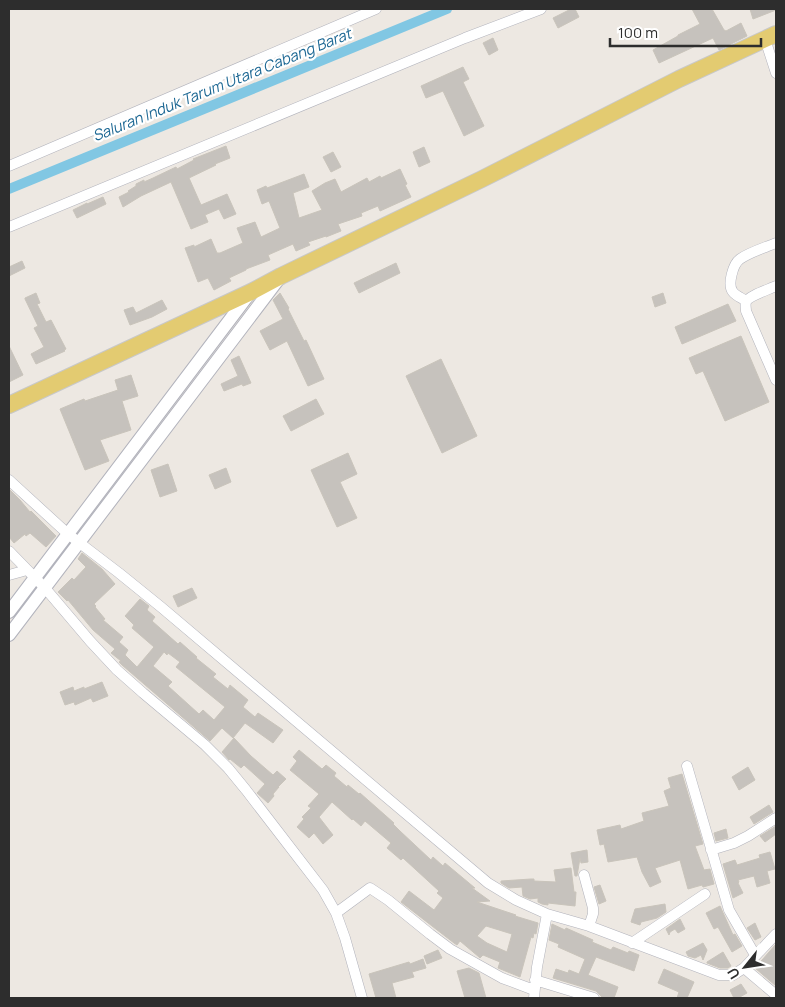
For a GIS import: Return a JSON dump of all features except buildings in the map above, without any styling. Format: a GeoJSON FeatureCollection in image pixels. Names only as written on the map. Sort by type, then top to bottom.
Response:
{"type":"FeatureCollection","features":[{"type":"Feature","properties":{"kind":"main road"},"geometry":{"type":"LineString","coordinates":[[9,405],[251,292],[482,179],[680,79],[770,37]]}},
{"type":"Feature","properties":{"kind":"street"},"geometry":{"type":"LineString","coordinates":[[9,166],[376,9]]}},
{"type":"Feature","properties":{"kind":"street"},"geometry":{"type":"LineString","coordinates":[[9,227],[465,38],[541,9]]}},
{"type":"Feature","properties":{"kind":"street"},"geometry":{"type":"LineString","coordinates":[[770,37],[776,73]]}},
{"type":"Feature","properties":{"kind":"street"},"geometry":{"type":"LineString","coordinates":[[746,301],[732,292],[730,288],[731,278],[737,261],[776,243]]}},
{"type":"Feature","properties":{"kind":"street"},"geometry":{"type":"LineString","coordinates":[[9,635],[281,276]]}},
{"type":"Feature","properties":{"kind":"street"},"geometry":{"type":"LineString","coordinates":[[776,286],[750,297],[746,301],[746,311],[776,380]]}},
{"type":"Feature","properties":{"kind":"street"},"geometry":{"type":"LineString","coordinates":[[9,612],[31,574],[68,534],[251,292]]}},
{"type":"Feature","properties":{"kind":"street"},"geometry":{"type":"LineString","coordinates":[[9,480],[68,534],[161,607],[488,883],[516,900],[547,914],[589,926],[719,976],[733,975],[744,968],[776,934]]}},
{"type":"Feature","properties":{"kind":"street"},"geometry":{"type":"LineString","coordinates":[[9,551],[45,588],[117,670],[205,745],[228,768],[246,790],[323,890],[336,913],[346,938],[362,998]]}},
{"type":"Feature","properties":{"kind":"street"},"geometry":{"type":"LineString","coordinates":[[9,575],[31,574]]}},
{"type":"Feature","properties":{"kind":"street"},"geometry":{"type":"LineString","coordinates":[[687,766],[729,910],[755,955]]}},
{"type":"Feature","properties":{"kind":"street"},"geometry":{"type":"LineString","coordinates":[[712,850],[734,843],[776,818]]}},
{"type":"Feature","properties":{"kind":"street"},"geometry":{"type":"LineString","coordinates":[[584,875],[593,914],[589,926]]}},
{"type":"Feature","properties":{"kind":"street"},"geometry":{"type":"LineString","coordinates":[[336,913],[370,888],[450,949],[502,978],[534,989],[594,998]]}},
{"type":"Feature","properties":{"kind":"street"},"geometry":{"type":"LineString","coordinates":[[632,943],[704,894]]}},
{"type":"Feature","properties":{"kind":"street"},"geometry":{"type":"LineString","coordinates":[[534,989],[547,914]]}},
{"type":"Feature","properties":{"kind":"street"},"geometry":{"type":"LineString","coordinates":[[744,968],[776,995]]}},
{"type":"Feature","properties":{"kind":"waterway","name":"Saluran Induk Tarum Utara Cabang Barat"},"geometry":{"type":"LineString","coordinates":[[9,189],[447,9]]}}]}
